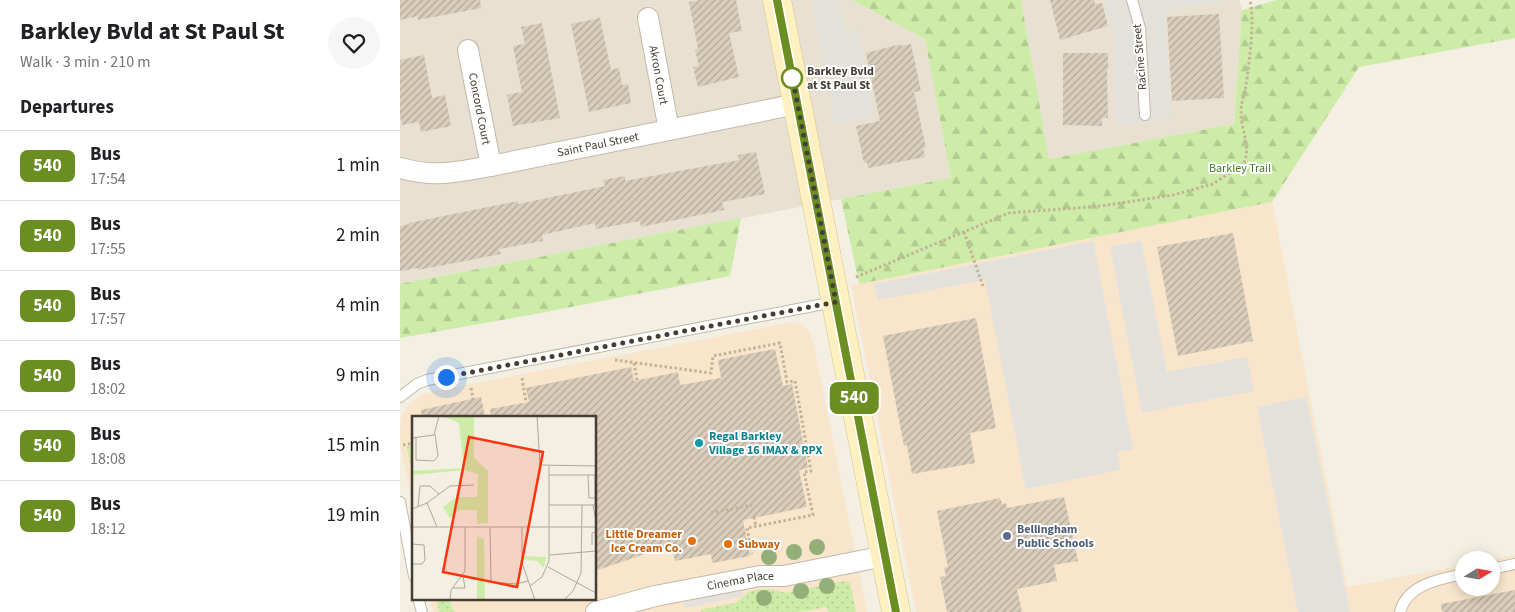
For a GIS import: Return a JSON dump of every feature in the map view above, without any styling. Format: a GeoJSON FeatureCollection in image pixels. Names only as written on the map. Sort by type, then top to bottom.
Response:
{"type":"FeatureCollection","features":[{"type":"Feature","properties":{"kind":"main road"},"geometry":{"type":"LineString","coordinates":[[777,0],[896,612]]}},
{"type":"Feature","properties":{"kind":"street","name":"Akron Court"},"geometry":{"type":"LineString","coordinates":[[648,18],[669,130]]}},
{"type":"Feature","properties":{"kind":"street","name":"Concord Court"},"geometry":{"type":"LineString","coordinates":[[468,50],[491,166]]}},
{"type":"Feature","properties":{"kind":"street","name":"Saint Paul Street"},"geometry":{"type":"LineString","coordinates":[[400,168],[418,173],[441,175],[797,104]]}},
{"type":"Feature","properties":{"kind":"street","name":"Cinema Place"},"geometry":{"type":"LineString","coordinates":[[596,612],[655,596],[760,576],[784,576],[885,556]]}},
{"type":"Feature","properties":{"kind":"lane","name":"Racine Street"},"geometry":{"type":"LineString","coordinates":[[1132,0],[1140,28],[1145,115]]}},
{"type":"Feature","properties":{"kind":"lane"},"geometry":{"type":"LineString","coordinates":[[400,397],[412,387],[427,380],[836,302]]}},
{"type":"Feature","properties":{"kind":"lane"},"geometry":{"type":"LineString","coordinates":[[400,502],[412,565]]}},
{"type":"Feature","properties":{"kind":"lane"},"geometry":{"type":"LineString","coordinates":[[1500,566],[1515,564]]}},
{"type":"Feature","properties":{"kind":"lane"},"geometry":{"type":"LineString","coordinates":[[1400,612],[1402,605],[1417,588],[1438,579],[1455,576]]}},
{"type":"Feature","properties":{"kind":"path"},"geometry":{"type":"LineString","coordinates":[[856,277],[1009,213],[1101,206],[1173,195],[1213,184],[1244,163],[1246,159],[1245,142],[1241,113],[1249,56],[1252,8],[1250,0]]}},
{"type":"Feature","properties":{"kind":"path"},"geometry":{"type":"LineString","coordinates":[[964,232],[983,286]]}},
{"type":"Feature","properties":{"kind":"path"},"geometry":{"type":"LineString","coordinates":[[615,360],[711,373],[713,356],[780,343],[787,382],[795,380],[811,471],[804,472],[813,515],[747,528],[752,554]]}},
{"type":"Feature","properties":{"kind":"path"},"geometry":{"type":"LineString","coordinates":[[634,362],[637,380]]}},
{"type":"Feature","properties":{"kind":"path"},"geometry":{"type":"LineString","coordinates":[[522,378],[526,402]]}},
{"type":"Feature","properties":{"kind":"path"},"geometry":{"type":"LineString","coordinates":[[471,388],[473,399]]}},
{"type":"Feature","properties":{"kind":"path"},"geometry":{"type":"LineString","coordinates":[[404,445],[412,443]]}},
{"type":"Feature","properties":{"kind":"path"},"geometry":{"type":"LineString","coordinates":[[711,513],[752,505]]}},
{"type":"Feature","properties":{"kind":"path"},"geometry":{"type":"LineString","coordinates":[[754,518],[756,526]]}},
{"type":"Feature","properties":{"kind":"shaded area"},"geometry":{"type":"Polygon","coordinates":[[[400,0],[852,0],[925,39],[951,178],[400,284],[400,0]]]}},
{"type":"Feature","properties":{"kind":"shaded area"},"geometry":{"type":"Polygon","coordinates":[[[839,0],[844,30],[857,28],[874,116],[835,124],[812,1],[839,0]]]}},
{"type":"Feature","properties":{"kind":"shaded area"},"geometry":{"type":"Polygon","coordinates":[[[1021,0],[1239,0],[1242,10],[1234,124],[1049,159],[1021,0]]]}},
{"type":"Feature","properties":{"kind":"shaded area"},"geometry":{"type":"Polygon","coordinates":[[[1104,0],[1230,0],[1164,11],[1171,120],[1116,125],[1115,40],[1104,0]]]}},
{"type":"Feature","properties":{"kind":"shaded area"},"geometry":{"type":"Polygon","coordinates":[[[1272,202],[1347,587],[1455,567],[1455,596],[1500,596],[1500,558],[1515,555],[1515,612],[916,612],[851,285],[1272,202]]]}},
{"type":"Feature","properties":{"kind":"shaded area"},"geometry":{"type":"Polygon","coordinates":[[[1093,241],[1133,449],[1117,452],[1120,470],[1026,489],[985,280],[878,300],[874,284],[1093,241]]]}},
{"type":"Feature","properties":{"kind":"shaded area"},"geometry":{"type":"Polygon","coordinates":[[[1141,241],[1167,372],[1247,357],[1254,391],[1142,413],[1110,247],[1141,241]]]}},
{"type":"Feature","properties":{"kind":"shaded area"},"geometry":{"type":"Polygon","coordinates":[[[787,323],[803,325],[809,331],[813,341],[867,612],[433,612],[430,600],[596,600],[596,416],[412,416],[412,503],[400,443],[400,426],[407,407],[424,394],[787,323]]]}},
{"type":"Feature","properties":{"kind":"shaded area"},"geometry":{"type":"Polygon","coordinates":[[[1306,397],[1350,612],[1298,612],[1257,407],[1306,397]]]}},
{"type":"Feature","properties":{"kind":"shaded area"},"geometry":{"type":"Polygon","coordinates":[[[741,587],[743,596],[685,608],[683,599],[741,587]]]}},
{"type":"Feature","properties":{"kind":"green space","name":"Barkley Trail"},"geometry":{"type":"Polygon","coordinates":[[[852,0],[1021,0],[1049,159],[1234,124],[1242,10],[1276,0],[1515,0],[1515,38],[1359,67],[1272,202],[859,284],[841,199],[951,178],[925,39],[852,0]]]}},
{"type":"Feature","properties":{"kind":"green space"},"geometry":{"type":"Polygon","coordinates":[[[741,218],[730,276],[400,338],[400,284],[741,218]]]}},
{"type":"Feature","properties":{"kind":"green space"},"geometry":{"type":"Polygon","coordinates":[[[412,446],[412,474],[407,447],[412,446]]]}},
{"type":"Feature","properties":{"kind":"green space"},"geometry":{"type":"Polygon","coordinates":[[[844,581],[850,583],[856,612],[828,612],[827,607],[798,612],[701,612],[700,610],[735,603],[749,592],[755,590],[768,589],[786,593],[844,581]]]}},
{"type":"Feature","properties":{"kind":"green space"},"geometry":{"type":"Polygon","coordinates":[[[436,600],[450,600],[452,609],[455,612],[439,612],[436,600]]]}},
{"type":"Feature","properties":{"kind":"building"},"geometry":{"type":"Polygon","coordinates":[[[400,0],[480,0],[481,8],[418,20],[418,16],[400,20],[400,0]]]}},
{"type":"Feature","properties":{"kind":"building"},"geometry":{"type":"Polygon","coordinates":[[[700,0],[736,0],[742,31],[729,33],[739,77],[698,87],[693,67],[699,66],[695,50],[698,49],[689,2],[700,0]]]}},
{"type":"Feature","properties":{"kind":"building"},"geometry":{"type":"Polygon","coordinates":[[[1050,0],[1094,0],[1095,4],[1102,3],[1108,26],[1060,40],[1050,0]]]}},
{"type":"Feature","properties":{"kind":"building"},"geometry":{"type":"Polygon","coordinates":[[[1219,14],[1224,98],[1172,101],[1167,17],[1219,14]]]}},
{"type":"Feature","properties":{"kind":"building"},"geometry":{"type":"Polygon","coordinates":[[[600,18],[611,70],[619,68],[622,85],[628,84],[631,103],[589,112],[571,24],[600,18]]]}},
{"type":"Feature","properties":{"kind":"building"},"geometry":{"type":"Polygon","coordinates":[[[542,23],[560,118],[513,126],[507,95],[522,92],[513,46],[525,44],[521,27],[542,23]]]}},
{"type":"Feature","properties":{"kind":"building"},"geometry":{"type":"Polygon","coordinates":[[[901,44],[901,46],[911,44],[921,91],[914,92],[926,148],[923,148],[925,157],[868,168],[867,162],[864,163],[856,126],[880,121],[866,53],[901,44]]]}},
{"type":"Feature","properties":{"kind":"building"},"geometry":{"type":"Polygon","coordinates":[[[1063,53],[1108,53],[1108,118],[1102,118],[1102,126],[1063,125],[1063,53]]]}},
{"type":"Feature","properties":{"kind":"building"},"geometry":{"type":"Polygon","coordinates":[[[424,55],[432,98],[445,95],[451,126],[421,132],[419,122],[402,125],[400,116],[400,60],[424,55]]]}},
{"type":"Feature","properties":{"kind":"building"},"geometry":{"type":"Polygon","coordinates":[[[756,152],[765,194],[722,202],[724,210],[641,227],[640,221],[596,229],[595,223],[542,235],[543,241],[499,249],[501,254],[418,270],[418,268],[400,271],[400,226],[518,201],[518,204],[605,186],[603,180],[625,176],[625,181],[739,160],[738,155],[756,152]]]}},
{"type":"Feature","properties":{"kind":"building"},"geometry":{"type":"Polygon","coordinates":[[[1233,233],[1253,341],[1178,356],[1157,247],[1233,233]]]}},
{"type":"Feature","properties":{"kind":"building"},"geometry":{"type":"Polygon","coordinates":[[[976,318],[996,428],[970,433],[975,463],[912,474],[907,445],[904,446],[883,336],[976,318]]]}},
{"type":"Feature","properties":{"kind":"building","name":"Regal Barkley Village 16 IMAX & RPX"},"geometry":{"type":"Polygon","coordinates":[[[775,349],[783,386],[792,384],[808,468],[799,470],[807,507],[743,520],[750,556],[712,563],[711,554],[675,561],[671,545],[596,571],[596,416],[491,416],[490,409],[529,402],[526,388],[631,367],[634,381],[678,372],[680,385],[721,378],[718,360],[775,349]]]}},
{"type":"Feature","properties":{"kind":"building"},"geometry":{"type":"Polygon","coordinates":[[[481,397],[485,416],[422,416],[421,410],[481,397]]]}},
{"type":"Feature","properties":{"kind":"building","name":"Bellingham Public Schools"},"geometry":{"type":"Polygon","coordinates":[[[1064,497],[1078,561],[1054,565],[1057,581],[1017,589],[1022,612],[947,612],[940,577],[946,576],[944,568],[948,567],[937,511],[1000,498],[1002,504],[1006,503],[1007,508],[1064,497]]]}},
{"type":"Feature","properties":{"kind":"building"},"geometry":{"type":"Polygon","coordinates":[[[1515,590],[1515,612],[1442,612],[1441,604],[1483,596],[1500,596],[1500,593],[1515,590]]]}},
{"type":"Feature","properties":{"kind":"bus line","name":"540"},"geometry":{"type":"LineString","coordinates":[[777,0],[896,612]]}},
{"type":"Feature","properties":{"kind":"place","name":"Barkley Bvld at St Paul St"},"geometry":{"type":"Point","coordinates":[792,78]}},
{"type":"Feature","properties":{"kind":"place","name":"Regal Barkley Village 16 IMAX & RPX"},"geometry":{"type":"Point","coordinates":[699,443]}},
{"type":"Feature","properties":{"kind":"place","name":"Bellingham Public Schools"},"geometry":{"type":"Point","coordinates":[1007,536]}},
{"type":"Feature","properties":{"kind":"place","name":"Little Dreamer Ice Cream Co."},"geometry":{"type":"Point","coordinates":[692,541]}},
{"type":"Feature","properties":{"kind":"place","name":"Subway"},"geometry":{"type":"Point","coordinates":[728,544]}},
{"type":"Feature","properties":{"kind":"route"},"geometry":{"type":"LineString","coordinates":[[446,377],[836,302],[792,76],[792,78]]}}]}
